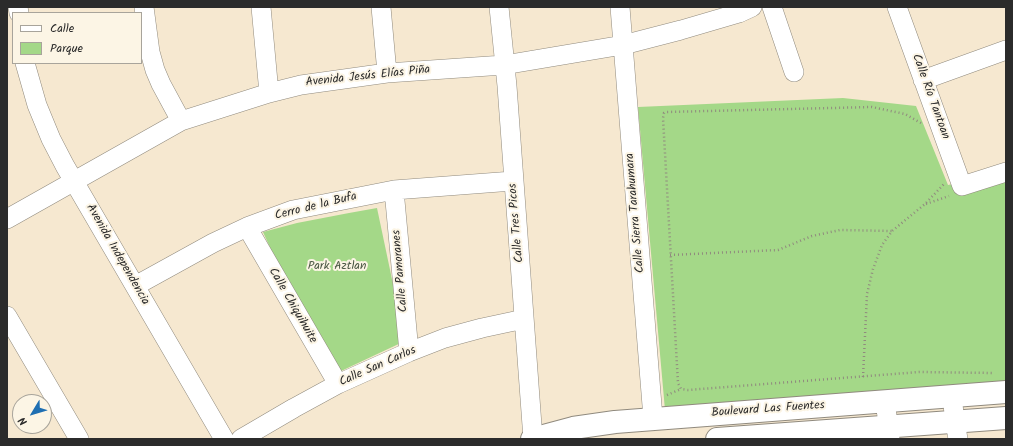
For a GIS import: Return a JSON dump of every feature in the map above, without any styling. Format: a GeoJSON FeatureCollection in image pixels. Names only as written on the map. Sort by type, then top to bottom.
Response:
{"type":"FeatureCollection","features":[{"type":"Feature","properties":{"kind":"main road","name":"Boulevard Las Fuentes"},"geometry":{"type":"LineString","coordinates":[[533,439],[573,428],[615,422],[952,396],[1002,383]]}},
{"type":"Feature","properties":{"kind":"main road","name":"Boulevard Las Fuentes"},"geometry":{"type":"LineString","coordinates":[[717,439],[957,431],[1006,418]]}},
{"type":"Feature","properties":{"kind":"street"},"geometry":{"type":"LineString","coordinates":[[144,7],[147,37],[153,64],[161,84],[181,121]]}},
{"type":"Feature","properties":{"kind":"street"},"geometry":{"type":"LineString","coordinates":[[261,7],[268,93]]}},
{"type":"Feature","properties":{"kind":"street"},"geometry":{"type":"LineString","coordinates":[[381,7],[387,73]]}},
{"type":"Feature","properties":{"kind":"street","name":"Calle Tres Picos"},"geometry":{"type":"LineString","coordinates":[[499,7],[507,86],[533,439]]}},
{"type":"Feature","properties":{"kind":"street","name":"Calle Sierra Tarahumara"},"geometry":{"type":"LineString","coordinates":[[620,7],[653,418]]}},
{"type":"Feature","properties":{"kind":"street"},"geometry":{"type":"LineString","coordinates":[[772,7],[794,72]]}},
{"type":"Feature","properties":{"kind":"street","name":"Calle Río Tantoan"},"geometry":{"type":"LineString","coordinates":[[897,7],[923,80],[954,183]]}},
{"type":"Feature","properties":{"kind":"street","name":"Avenida Jesús Elías Piña"},"geometry":{"type":"LineString","coordinates":[[7,219],[181,121],[268,93],[301,85],[387,73],[504,65],[623,46],[743,9]]}},
{"type":"Feature","properties":{"kind":"street"},"geometry":{"type":"LineString","coordinates":[[923,80],[1006,50]]}},
{"type":"Feature","properties":{"kind":"street","name":"Avenida Independencia"},"geometry":{"type":"LineString","coordinates":[[25,64],[37,105],[51,139],[224,439]]}},
{"type":"Feature","properties":{"kind":"street"},"geometry":{"type":"LineString","coordinates":[[954,183],[1006,172]]}},
{"type":"Feature","properties":{"kind":"street","name":"Cerro de la Bufa"},"geometry":{"type":"LineString","coordinates":[[135,286],[246,227],[293,210],[394,190],[513,181]]}},
{"type":"Feature","properties":{"kind":"street","name":"Calle Pamoranes"},"geometry":{"type":"LineString","coordinates":[[394,190],[409,352]]}},
{"type":"Feature","properties":{"kind":"street","name":"Calle Chiquihuite"},"geometry":{"type":"LineString","coordinates":[[246,227],[338,384]]}},
{"type":"Feature","properties":{"kind":"street"},"geometry":{"type":"LineString","coordinates":[[7,316],[79,439]]}},
{"type":"Feature","properties":{"kind":"street","name":"Calle San Carlos"},"geometry":{"type":"LineString","coordinates":[[241,439],[338,384],[409,352],[445,338],[524,319]]}},
{"type":"Feature","properties":{"kind":"street"},"geometry":{"type":"LineString","coordinates":[[952,396],[957,431]]}},
{"type":"Feature","properties":{"kind":"street"},"geometry":{"type":"LineString","coordinates":[[885,401],[889,433]]}},
{"type":"Feature","properties":{"kind":"path"},"geometry":{"type":"LineString","coordinates":[[925,128],[920,122],[905,114],[872,107],[667,112],[664,114],[662,118],[678,383],[681,389],[688,390],[919,372],[1002,383]]}},
{"type":"Feature","properties":{"kind":"path"},"geometry":{"type":"LineString","coordinates":[[862,377],[867,294],[873,269],[882,245],[892,231],[925,204],[954,183],[962,190],[925,204]]}},
{"type":"Feature","properties":{"kind":"path"},"geometry":{"type":"LineString","coordinates":[[670,255],[778,250],[812,236],[840,230],[892,231]]}},
{"type":"Feature","properties":{"kind":"green space"},"geometry":{"type":"Polygon","coordinates":[[[843,98],[916,106],[948,185],[1006,172],[1006,383],[665,410],[638,107],[843,98]]]}},
{"type":"Feature","properties":{"kind":"green space","name":"Park Aztlan"},"geometry":{"type":"Polygon","coordinates":[[[377,208],[405,341],[339,372],[277,263],[263,232],[297,223],[377,208]]]}}]}
